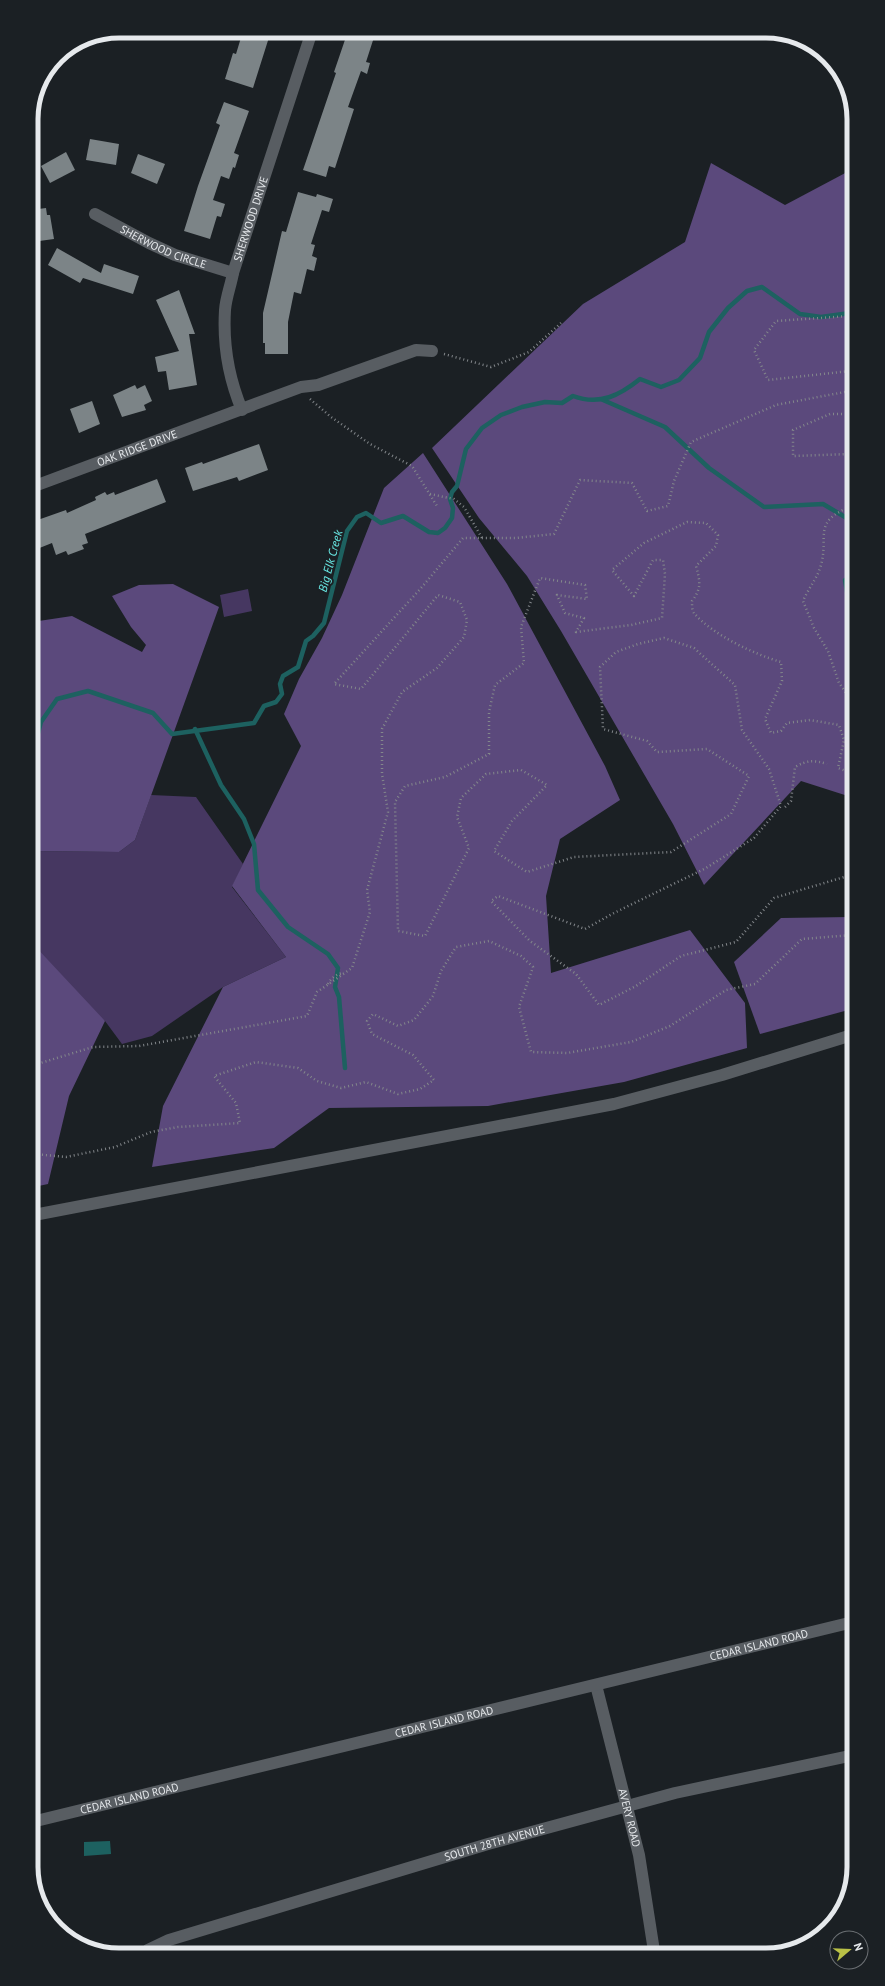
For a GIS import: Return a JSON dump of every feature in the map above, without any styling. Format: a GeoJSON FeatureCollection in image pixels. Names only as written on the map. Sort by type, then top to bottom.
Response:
{"type":"FeatureCollection","features":[{"type":"Feature","properties":{"kind":"street","name":"SHERWOOD DRIVE"},"geometry":{"type":"LineString","coordinates":[[242,410],[232,382],[225,340],[225,308],[234,273],[310,38]]}},
{"type":"Feature","properties":{"kind":"street","name":"SHERWOOD CIRCLE"},"geometry":{"type":"LineString","coordinates":[[95,214],[175,255],[234,273]]}},
{"type":"Feature","properties":{"kind":"street","name":"OAK RIDGE DRIVE"},"geometry":{"type":"LineString","coordinates":[[38,485],[301,387],[318,385],[416,350],[432,351]]}},
{"type":"Feature","properties":{"kind":"street"},"geometry":{"type":"LineString","coordinates":[[38,1213],[614,1104],[722,1075],[847,1037]]}},
{"type":"Feature","properties":{"kind":"street","name":"CEDAR ISLAND ROAD"},"geometry":{"type":"LineString","coordinates":[[38,1822],[296,1757],[847,1623]]}},
{"type":"Feature","properties":{"kind":"street","name":"AVERY ROAD"},"geometry":{"type":"LineString","coordinates":[[596,1685],[628,1806],[639,1855],[654,1948]]}},
{"type":"Feature","properties":{"kind":"street","name":"SOUTH 28TH AVENUE"},"geometry":{"type":"LineString","coordinates":[[152,1948],[169,1940],[480,1846],[675,1793],[847,1757]]}},
{"type":"Feature","properties":{"kind":"path"},"geometry":{"type":"LineString","coordinates":[[847,316],[776,321],[754,350],[768,380],[847,371]]}},
{"type":"Feature","properties":{"kind":"path"},"geometry":{"type":"LineString","coordinates":[[432,351],[491,367],[529,352],[561,323]]}},
{"type":"Feature","properties":{"kind":"path"},"geometry":{"type":"LineString","coordinates":[[301,387],[310,398],[331,417],[370,444],[412,466],[437,506]]}},
{"type":"Feature","properties":{"kind":"path"},"geometry":{"type":"LineString","coordinates":[[38,1063],[93,1047],[139,1046],[248,1025],[307,1016],[316,992],[352,968],[370,912],[367,890],[388,812],[382,774],[382,729],[402,692],[437,668],[464,638],[467,620],[460,602],[438,596],[361,689],[334,684],[422,587],[463,538],[516,538],[554,534],[580,480],[632,483],[647,511],[668,506],[674,481],[691,442],[776,405],[847,392]]}},
{"type":"Feature","properties":{"kind":"path"},"geometry":{"type":"LineString","coordinates":[[847,414],[830,414],[793,430],[792,456],[847,454]]}},
{"type":"Feature","properties":{"kind":"path"},"geometry":{"type":"LineString","coordinates":[[429,494],[454,499],[464,507],[482,538]]}},
{"type":"Feature","properties":{"kind":"path"},"geometry":{"type":"LineString","coordinates":[[847,508],[836,513],[824,528],[821,565],[803,601],[814,628],[828,651],[839,683],[847,694]]}},
{"type":"Feature","properties":{"kind":"path"},"geometry":{"type":"LineString","coordinates":[[847,771],[838,768],[844,740],[839,725],[810,720],[787,723],[781,731],[771,733],[765,719],[782,681],[781,662],[749,651],[707,625],[693,612],[692,601],[699,592],[700,580],[696,566],[716,546],[718,535],[706,523],[687,522],[644,543],[612,570],[634,596],[653,560],[663,560],[665,574],[662,618],[631,625],[576,632],[584,618],[566,613],[557,595],[588,599],[585,586],[540,578],[521,627],[524,663],[495,685],[488,712],[489,754],[445,777],[405,786],[396,802],[398,931],[425,936],[469,848],[457,817],[461,798],[486,774],[521,770],[547,785],[512,821],[494,851],[527,872],[574,857],[672,852],[731,814],[750,776],[707,749],[657,752],[647,741],[603,729],[600,667],[616,652],[638,644],[664,638],[694,648],[735,685],[742,730],[769,769],[781,806],[754,838],[706,868],[612,914],[585,930],[498,896],[491,901],[530,941],[576,974],[599,1005],[636,986],[681,956],[736,942],[774,898],[847,876]]}},
{"type":"Feature","properties":{"kind":"path"},"geometry":{"type":"LineString","coordinates":[[785,807],[791,802],[795,767],[804,762],[813,760],[827,764]]}},
{"type":"Feature","properties":{"kind":"path"},"geometry":{"type":"LineString","coordinates":[[38,1154],[66,1157],[115,1147],[151,1132],[178,1128],[240,1124],[236,1103],[214,1076],[256,1062],[298,1068],[317,1081],[341,1088],[366,1082],[398,1094],[420,1089],[434,1080],[413,1055],[372,1034],[367,1022],[373,1014],[398,1026],[414,1020],[433,996],[441,971],[456,947],[489,941],[521,956],[532,967],[519,1007],[531,1052],[567,1053],[630,1042],[670,1026],[726,990],[755,984],[802,939],[847,935]]}},
{"type":"Feature","properties":{"kind":"path"},"geometry":{"type":"LineString","coordinates":[[328,984],[331,979],[340,973],[344,974]]}},
{"type":"Feature","properties":{"kind":"shaded area"},"geometry":{"type":"Polygon","coordinates":[[[711,163],[785,205],[847,172],[847,796],[801,781],[704,885],[673,824],[561,631],[527,576],[479,518],[432,448],[583,304],[685,242],[711,163]]]}},
{"type":"Feature","properties":{"kind":"shaded area"},"geometry":{"type":"Polygon","coordinates":[[[423,453],[507,584],[605,766],[620,800],[560,839],[546,896],[551,973],[690,930],[745,1003],[747,1048],[624,1082],[488,1106],[329,1108],[274,1148],[152,1167],[163,1106],[223,987],[286,957],[232,886],[301,746],[284,714],[299,679],[322,638],[342,595],[384,488],[423,453]]]}},
{"type":"Feature","properties":{"kind":"shaded area"},"geometry":{"type":"Polygon","coordinates":[[[173,584],[219,607],[135,840],[119,852],[38,851],[38,621],[72,616],[142,652],[146,645],[131,627],[112,596],[139,585],[173,584]]]}},
{"type":"Feature","properties":{"kind":"shaded area"},"geometry":{"type":"Polygon","coordinates":[[[248,589],[252,611],[224,617],[220,595],[248,589]]]}},
{"type":"Feature","properties":{"kind":"shaded area"},"geometry":{"type":"Polygon","coordinates":[[[151,795],[196,797],[243,864],[232,887],[286,957],[223,987],[152,1036],[122,1044],[105,1021],[38,974],[38,851],[119,852],[135,840],[151,795]]]}},
{"type":"Feature","properties":{"kind":"shaded area"},"geometry":{"type":"Polygon","coordinates":[[[847,917],[847,1010],[760,1034],[734,962],[781,918],[847,917]]]}},
{"type":"Feature","properties":{"kind":"shaded area"},"geometry":{"type":"Polygon","coordinates":[[[38,949],[105,1021],[69,1096],[48,1184],[38,1186],[38,949]]]}},
{"type":"Feature","properties":{"kind":"water"},"geometry":{"type":"Polygon","coordinates":[[[110,1841],[111,1854],[84,1856],[84,1842],[110,1841]]]}},
{"type":"Feature","properties":{"kind":"building"},"geometry":{"type":"Polygon","coordinates":[[[241,38],[269,38],[253,88],[225,79],[233,53],[236,54],[241,38]]]}},
{"type":"Feature","properties":{"kind":"building"},"geometry":{"type":"Polygon","coordinates":[[[346,38],[374,38],[366,62],[370,63],[367,74],[361,71],[348,107],[354,109],[335,168],[329,166],[326,177],[303,170],[336,73],[334,72],[346,38]]]}},
{"type":"Feature","properties":{"kind":"building"},"geometry":{"type":"Polygon","coordinates":[[[224,102],[249,111],[234,153],[239,155],[235,168],[233,167],[229,179],[221,176],[213,200],[225,204],[221,217],[217,216],[210,239],[184,231],[198,186],[220,125],[216,123],[224,102]]]}},
{"type":"Feature","properties":{"kind":"building"},"geometry":{"type":"Polygon","coordinates":[[[90,139],[119,144],[116,165],[86,160],[90,139]]]}},
{"type":"Feature","properties":{"kind":"building"},"geometry":{"type":"Polygon","coordinates":[[[66,152],[75,170],[50,183],[41,166],[66,152]]]}},
{"type":"Feature","properties":{"kind":"building"},"geometry":{"type":"Polygon","coordinates":[[[138,154],[165,164],[157,184],[131,173],[138,154]]]}},
{"type":"Feature","properties":{"kind":"building"},"geometry":{"type":"Polygon","coordinates":[[[298,192],[316,197],[317,194],[333,199],[329,212],[322,210],[311,244],[315,245],[312,256],[317,258],[314,271],[307,269],[301,294],[294,292],[288,322],[288,354],[265,354],[265,343],[263,343],[263,313],[282,231],[286,232],[298,192]]]}},
{"type":"Feature","properties":{"kind":"building"},"geometry":{"type":"Polygon","coordinates":[[[46,208],[47,215],[50,215],[54,239],[38,241],[38,209],[46,208]]]}},
{"type":"Feature","properties":{"kind":"building"},"geometry":{"type":"Polygon","coordinates":[[[57,248],[101,273],[104,264],[139,276],[133,294],[83,278],[80,283],[48,265],[57,248]]]}},
{"type":"Feature","properties":{"kind":"building"},"geometry":{"type":"Polygon","coordinates":[[[179,290],[195,334],[189,334],[197,385],[169,390],[166,371],[158,372],[155,357],[179,351],[156,300],[179,290]]]}},
{"type":"Feature","properties":{"kind":"building"},"geometry":{"type":"Polygon","coordinates":[[[135,385],[137,389],[145,385],[152,401],[144,405],[146,410],[122,417],[113,395],[135,385]]]}},
{"type":"Feature","properties":{"kind":"building"},"geometry":{"type":"Polygon","coordinates":[[[92,401],[100,424],[79,433],[70,409],[92,401]]]}},
{"type":"Feature","properties":{"kind":"building"},"geometry":{"type":"Polygon","coordinates":[[[259,444],[268,470],[239,481],[237,477],[193,491],[185,468],[202,462],[203,464],[259,444]]]}},
{"type":"Feature","properties":{"kind":"building"},"geometry":{"type":"Polygon","coordinates":[[[157,479],[166,502],[85,534],[88,543],[82,545],[84,549],[68,555],[66,551],[56,555],[52,543],[38,549],[38,520],[66,510],[67,513],[96,500],[95,497],[105,492],[107,495],[114,492],[115,495],[157,479]]]}},
{"type":"Feature","properties":{"kind":"waterway","name":"Big Elk Creek"},"geometry":{"type":"LineString","coordinates":[[38,733],[41,722],[57,699],[88,691],[153,713],[172,734],[254,723],[264,706],[276,702],[282,694],[280,684],[283,676],[298,667],[306,641],[313,636],[324,623],[347,531],[357,517],[366,513],[381,523],[403,516],[429,532],[438,533],[445,528],[452,518],[453,508],[450,499],[452,492],[457,486],[466,449],[482,428],[501,415],[522,407],[545,402],[562,403],[573,396],[592,400],[601,399],[625,390],[640,379],[661,387],[679,380],[700,358],[709,332],[728,308],[747,291],[762,287],[800,314],[821,317],[847,313]]}},
{"type":"Feature","properties":{"kind":"waterway"},"geometry":{"type":"LineString","coordinates":[[603,400],[665,427],[709,468],[764,507],[823,504],[847,518]]}},
{"type":"Feature","properties":{"kind":"waterway"},"geometry":{"type":"LineString","coordinates":[[847,579],[845,580],[847,591]]}},
{"type":"Feature","properties":{"kind":"waterway"},"geometry":{"type":"LineString","coordinates":[[195,729],[221,785],[244,819],[254,844],[258,890],[288,927],[328,954],[338,968],[335,987],[339,997],[345,1068]]}}]}
